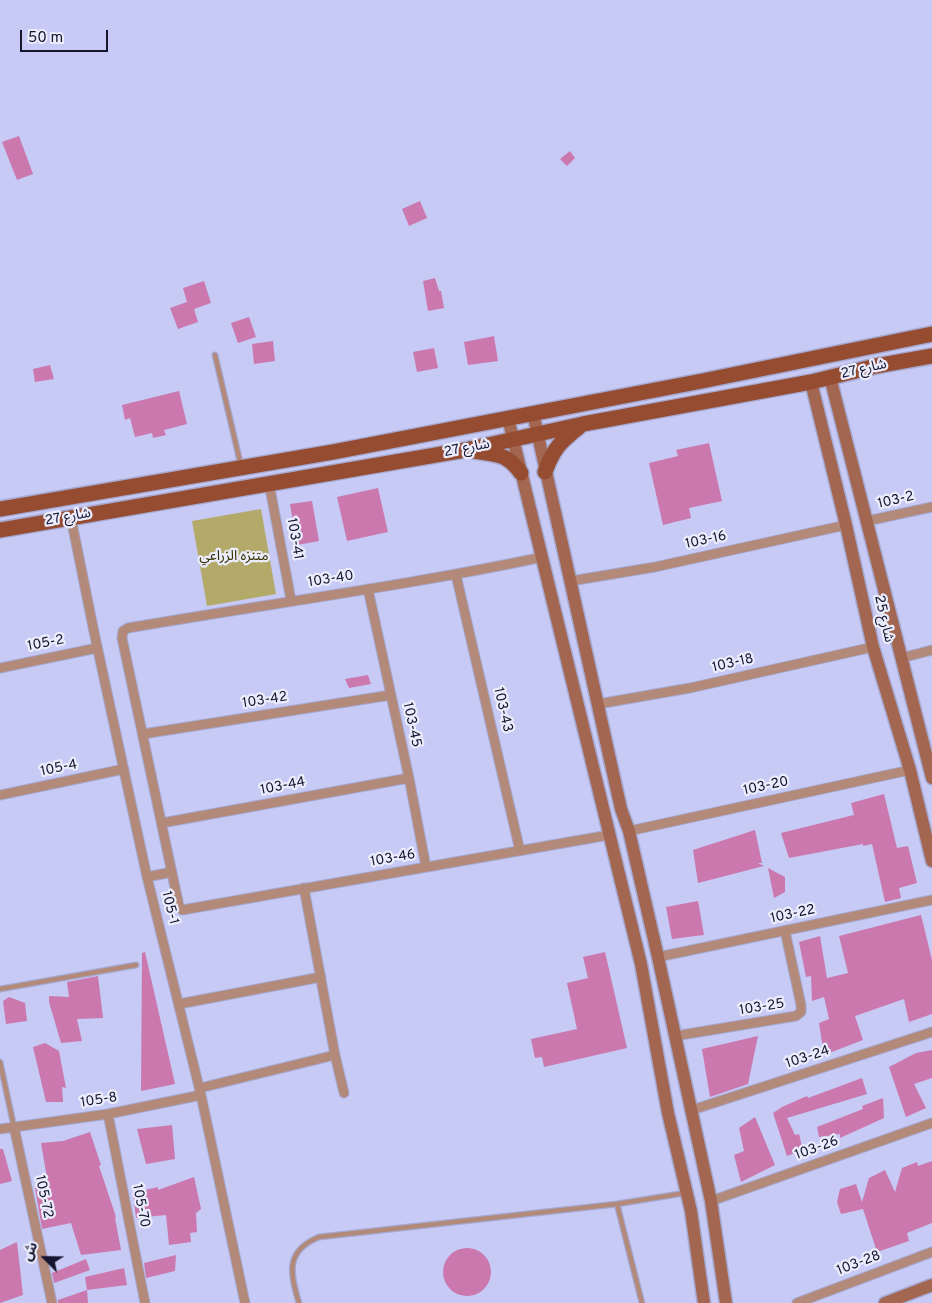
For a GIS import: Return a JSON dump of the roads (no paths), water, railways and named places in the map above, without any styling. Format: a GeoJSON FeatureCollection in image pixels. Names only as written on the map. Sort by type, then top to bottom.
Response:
{"type":"FeatureCollection","features":[{"type":"Feature","properties":{"kind":"main road","name":"شارع 27"},"geometry":{"type":"LineString","coordinates":[[0,509],[333,452],[692,383],[932,334]]}},
{"type":"Feature","properties":{"kind":"main road","name":"شارع 27"},"geometry":{"type":"LineString","coordinates":[[0,530],[465,450],[583,424],[811,382],[876,366],[932,356]]}},
{"type":"Feature","properties":{"kind":"main road","name":"شارع 25"},"geometry":{"type":"LineString","coordinates":[[830,377],[932,775]]}},
{"type":"Feature","properties":{"kind":"main road","name":"شارع 25"},"geometry":{"type":"LineString","coordinates":[[811,382],[846,525],[873,647],[910,770],[932,861]]}},
{"type":"Feature","properties":{"kind":"main road"},"geometry":{"type":"LineString","coordinates":[[533,413],[621,809],[629,832],[692,1110],[711,1201],[726,1303]]}},
{"type":"Feature","properties":{"kind":"main road"},"geometry":{"type":"LineString","coordinates":[[508,418],[641,964],[668,1113],[687,1193],[704,1303]]}},
{"type":"Feature","properties":{"kind":"main road"},"geometry":{"type":"LineString","coordinates":[[545,472],[550,458],[559,443],[583,424]]}},
{"type":"Feature","properties":{"kind":"main road"},"geometry":{"type":"LineString","coordinates":[[465,450],[504,456],[514,462],[521,473]]}},
{"type":"Feature","properties":{"kind":"main road"},"geometry":{"type":"LineString","coordinates":[[885,1303],[932,1285]]}},
{"type":"Feature","properties":{"kind":"street","name":"103-41"},"geometry":{"type":"LineString","coordinates":[[269,483],[291,600]]}},
{"type":"Feature","properties":{"kind":"street","name":"103-2"},"geometry":{"type":"LineString","coordinates":[[867,521],[932,507]]}},
{"type":"Feature","properties":{"kind":"street","name":"105-1"},"geometry":{"type":"LineString","coordinates":[[71,518],[147,877],[200,1092],[245,1303]]}},
{"type":"Feature","properties":{"kind":"street","name":"103-16"},"geometry":{"type":"LineString","coordinates":[[571,581],[655,566],[846,525]]}},
{"type":"Feature","properties":{"kind":"street","name":"103-40"},"geometry":{"type":"LineString","coordinates":[[143,734],[122,638],[123,631],[128,628],[291,600],[456,575],[543,557]]}},
{"type":"Feature","properties":{"kind":"street","name":"103-43"},"geometry":{"type":"LineString","coordinates":[[456,575],[520,851]]}},
{"type":"Feature","properties":{"kind":"street","name":"103-45"},"geometry":{"type":"LineString","coordinates":[[368,589],[409,778],[426,867]]}},
{"type":"Feature","properties":{"kind":"street","name":"103-18"},"geometry":{"type":"LineString","coordinates":[[598,704],[690,688],[873,647]]}},
{"type":"Feature","properties":{"kind":"street","name":"105-2"},"geometry":{"type":"LineString","coordinates":[[0,668],[98,648]]}},
{"type":"Feature","properties":{"kind":"street"},"geometry":{"type":"LineString","coordinates":[[901,658],[932,650]]}},
{"type":"Feature","properties":{"kind":"street","name":"103-42"},"geometry":{"type":"LineString","coordinates":[[143,734],[391,695]]}},
{"type":"Feature","properties":{"kind":"street"},"geometry":{"type":"LineString","coordinates":[[143,734],[172,872],[147,877]]}},
{"type":"Feature","properties":{"kind":"street","name":"105-4"},"geometry":{"type":"LineString","coordinates":[[0,795],[124,769]]}},
{"type":"Feature","properties":{"kind":"street","name":"103-20"},"geometry":{"type":"LineString","coordinates":[[629,832],[910,770]]}},
{"type":"Feature","properties":{"kind":"street","name":"103-44"},"geometry":{"type":"LineString","coordinates":[[162,823],[409,778]]}},
{"type":"Feature","properties":{"kind":"street","name":"103-46"},"geometry":{"type":"LineString","coordinates":[[172,872],[179,906],[182,910],[609,835]]}},
{"type":"Feature","properties":{"kind":"street"},"geometry":{"type":"LineString","coordinates":[[304,888],[335,1055],[344,1093]]}},
{"type":"Feature","properties":{"kind":"street","name":"103-22"},"geometry":{"type":"LineString","coordinates":[[658,956],[932,900]]}},
{"type":"Feature","properties":{"kind":"street","name":"103-25"},"geometry":{"type":"LineString","coordinates":[[675,1036],[796,1016],[801,1012],[801,1004],[785,931]]}},
{"type":"Feature","properties":{"kind":"street"},"geometry":{"type":"LineString","coordinates":[[179,1004],[321,977]]}},
{"type":"Feature","properties":{"kind":"street","name":"103-24"},"geometry":{"type":"LineString","coordinates":[[692,1110],[932,1032]]}},
{"type":"Feature","properties":{"kind":"street","name":"105-8"},"geometry":{"type":"LineString","coordinates":[[0,1129],[108,1114],[200,1092],[335,1055]]}},
{"type":"Feature","properties":{"kind":"street","name":"105-70"},"geometry":{"type":"LineString","coordinates":[[108,1114],[145,1303]]}},
{"type":"Feature","properties":{"kind":"street","name":"103-26"},"geometry":{"type":"LineString","coordinates":[[711,1201],[932,1123]]}},
{"type":"Feature","properties":{"kind":"street","name":"105-72"},"geometry":{"type":"LineString","coordinates":[[14,1127],[52,1303]]}},
{"type":"Feature","properties":{"kind":"street","name":"103-28"},"geometry":{"type":"LineString","coordinates":[[797,1303],[932,1252]]}},
{"type":"Feature","properties":{"kind":"lane"},"geometry":{"type":"LineString","coordinates":[[215,355],[242,468]]}},
{"type":"Feature","properties":{"kind":"lane"},"geometry":{"type":"LineString","coordinates":[[0,990],[136,965]]}},
{"type":"Feature","properties":{"kind":"lane"},"geometry":{"type":"LineString","coordinates":[[0,1062],[14,1127]]}},
{"type":"Feature","properties":{"kind":"lane"},"geometry":{"type":"LineString","coordinates":[[299,1303],[291,1275],[292,1262],[302,1246],[319,1237],[618,1204],[687,1193]]}},
{"type":"Feature","properties":{"kind":"lane"},"geometry":{"type":"LineString","coordinates":[[618,1204],[642,1303]]}},
{"type":"Feature","properties":{"kind":"park label","name":"متنزه الزراعي"},"geometry":{"type":"Point","coordinates":[234,557]}}]}
